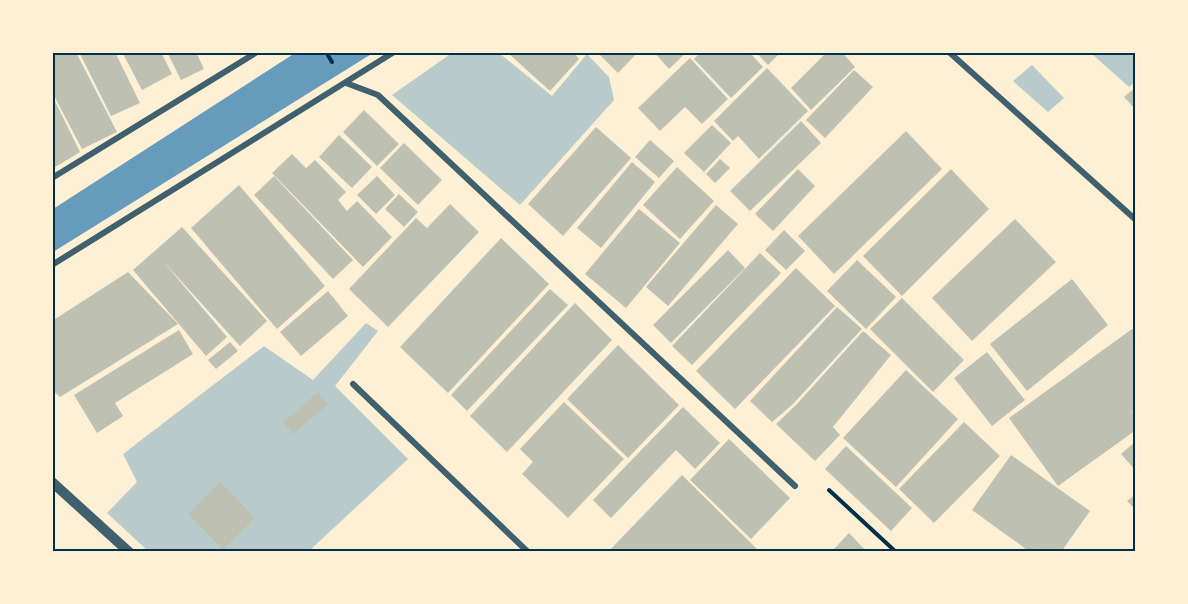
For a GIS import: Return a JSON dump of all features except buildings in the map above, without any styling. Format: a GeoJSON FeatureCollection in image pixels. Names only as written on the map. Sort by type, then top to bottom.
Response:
{"type":"FeatureCollection","features":[{"type":"Feature","properties":{"kind":"street"},"geometry":{"type":"LineString","coordinates":[[52,178],[257,52]]}},
{"type":"Feature","properties":{"kind":"street"},"geometry":{"type":"LineString","coordinates":[[52,265],[394,52]]}},
{"type":"Feature","properties":{"kind":"street"},"geometry":{"type":"LineString","coordinates":[[949,52],[1136,220]]}},
{"type":"Feature","properties":{"kind":"street"},"geometry":{"type":"LineString","coordinates":[[346,83],[378,95],[795,486]]}},
{"type":"Feature","properties":{"kind":"street"},"geometry":{"type":"LineString","coordinates":[[353,384],[528,552]]}},
{"type":"Feature","properties":{"kind":"street"},"geometry":{"type":"LineString","coordinates":[[52,482],[129,552]]}},
{"type":"Feature","properties":{"kind":"path"},"geometry":{"type":"LineString","coordinates":[[829,490],[896,552]]}},
{"type":"Feature","properties":{"kind":"shaded area"},"geometry":{"type":"Polygon","coordinates":[[[452,53],[499,53],[552,96],[587,54],[609,77],[614,100],[520,205],[392,95],[452,53]]]}},
{"type":"Feature","properties":{"kind":"shaded area"},"geometry":{"type":"Polygon","coordinates":[[[1091,53],[1135,53],[1135,82],[1129,87],[1091,53]]]}},
{"type":"Feature","properties":{"kind":"shaded area"},"geometry":{"type":"Polygon","coordinates":[[[1032,65],[1064,98],[1048,112],[1013,81],[1032,65]]]}},
{"type":"Feature","properties":{"kind":"shaded area"},"geometry":{"type":"Polygon","coordinates":[[[366,323],[378,331],[335,386],[408,459],[309,551],[148,551],[107,513],[137,482],[123,454],[264,346],[313,380],[366,323]]]}},
{"type":"Feature","properties":{"kind":"water"},"geometry":{"type":"Polygon","coordinates":[[[295,53],[373,53],[53,252],[53,209],[295,53]]]}}]}
